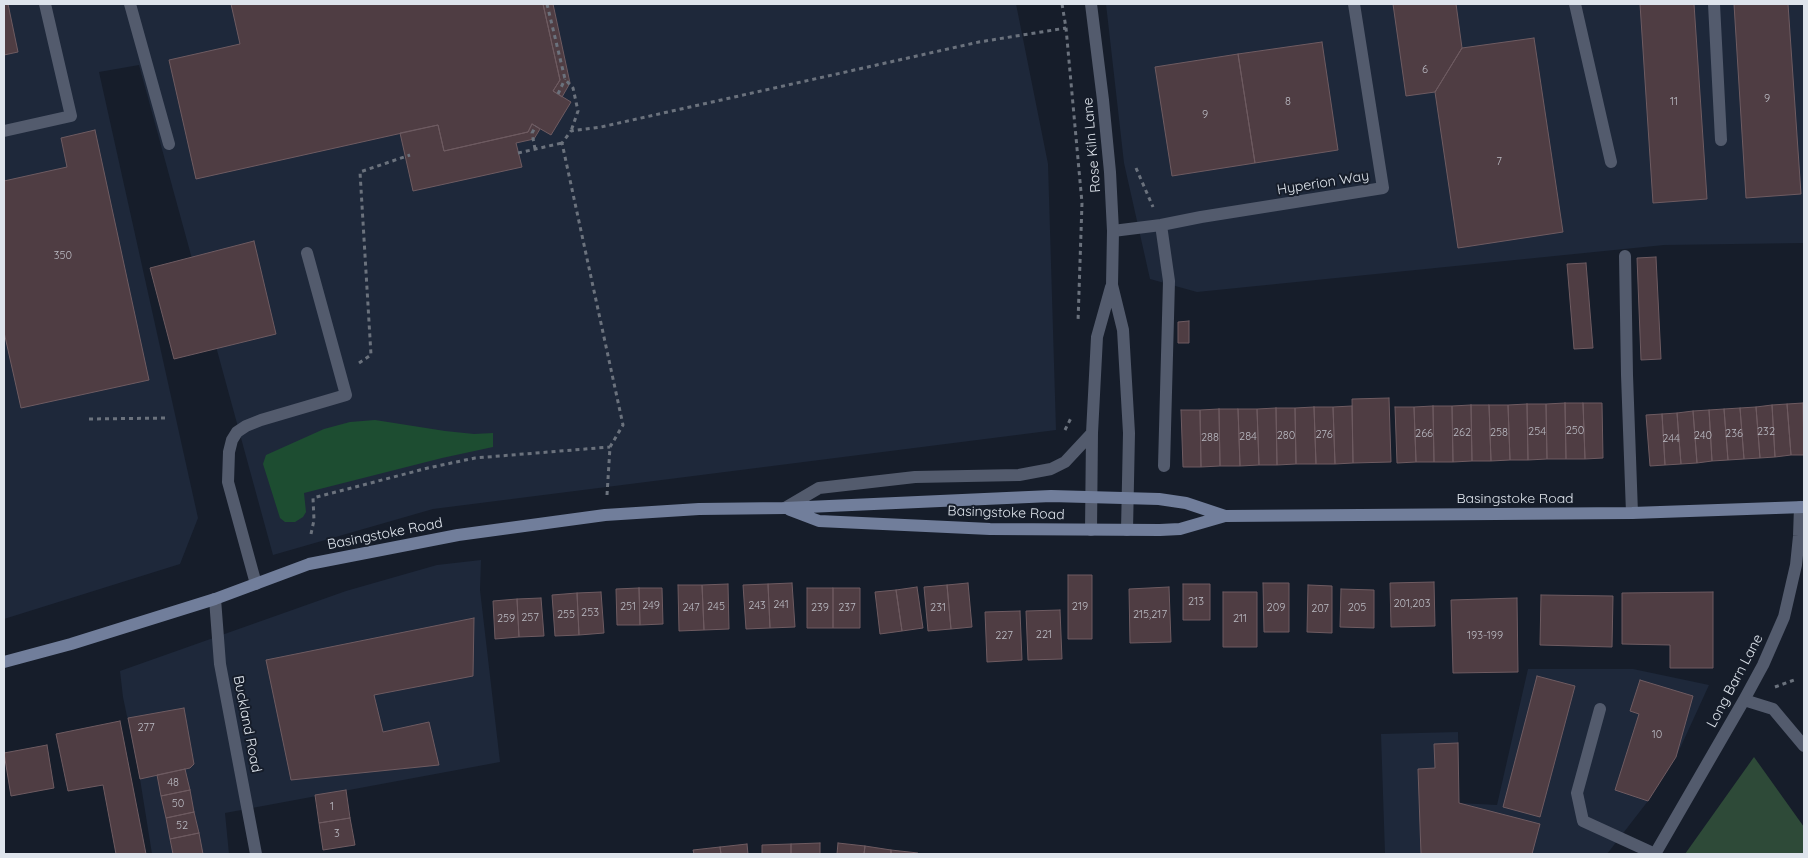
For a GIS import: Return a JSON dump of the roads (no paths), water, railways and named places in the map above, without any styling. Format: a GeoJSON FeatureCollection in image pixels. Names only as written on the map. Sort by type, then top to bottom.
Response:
{"type":"FeatureCollection","features":[{"type":"Feature","properties":{"kind":"main road","name":"Basingstoke Road"},"geometry":{"type":"LineString","coordinates":[[4,662],[71,644],[215,599],[309,564],[458,535],[606,515],[700,509],[785,508],[1019,496],[1159,498],[1186,503],[1226,516]]}},
{"type":"Feature","properties":{"kind":"main road","name":"Basingstoke Road"},"geometry":{"type":"LineString","coordinates":[[785,508],[819,521],[990,529],[1126,530],[1180,529],[1226,516],[1632,513],[1802,507]]}},
{"type":"Feature","properties":{"kind":"street"},"geometry":{"type":"LineString","coordinates":[[4,131],[71,116],[45,4]]}},
{"type":"Feature","properties":{"kind":"street"},"geometry":{"type":"LineString","coordinates":[[130,4],[169,144]]}},
{"type":"Feature","properties":{"kind":"street","name":"Rose Kiln Lane"},"geometry":{"type":"LineString","coordinates":[[1091,4],[1104,109],[1113,231],[1112,285],[1097,338],[1092,433],[1091,530]]}},
{"type":"Feature","properties":{"kind":"street","name":"Hyperion Way"},"geometry":{"type":"LineString","coordinates":[[1113,231],[1161,225],[1383,188],[1354,4]]}},
{"type":"Feature","properties":{"kind":"street"},"geometry":{"type":"LineString","coordinates":[[1575,4],[1611,162]]}},
{"type":"Feature","properties":{"kind":"street"},"geometry":{"type":"LineString","coordinates":[[1714,4],[1721,140]]}},
{"type":"Feature","properties":{"kind":"street"},"geometry":{"type":"LineString","coordinates":[[1161,225],[1170,281],[1164,466]]}},
{"type":"Feature","properties":{"kind":"street"},"geometry":{"type":"LineString","coordinates":[[256,584],[228,482],[229,452],[232,440],[237,432],[261,420],[346,395],[307,253]]}},
{"type":"Feature","properties":{"kind":"street"},"geometry":{"type":"LineString","coordinates":[[1625,256],[1632,513]]}},
{"type":"Feature","properties":{"kind":"street","name":"Rose Kiln Lane"},"geometry":{"type":"LineString","coordinates":[[1112,285],[1123,330],[1129,433],[1126,530]]}},
{"type":"Feature","properties":{"kind":"street"},"geometry":{"type":"LineString","coordinates":[[785,508],[819,488],[915,477],[1019,475],[1051,469],[1065,462],[1092,433]]}},
{"type":"Feature","properties":{"kind":"street","name":"Long Barn Lane"},"geometry":{"type":"LineString","coordinates":[[1655,854],[1744,700],[1763,665],[1784,617],[1796,565],[1802,507]]}},
{"type":"Feature","properties":{"kind":"street","name":"Buckland Road"},"geometry":{"type":"LineString","coordinates":[[215,599],[220,664],[256,854]]}},
{"type":"Feature","properties":{"kind":"street"},"geometry":{"type":"LineString","coordinates":[[1744,700],[1773,709],[1804,746]]}},
{"type":"Feature","properties":{"kind":"street"},"geometry":{"type":"LineString","coordinates":[[1600,709],[1577,793],[1583,821],[1655,854]]}}]}
